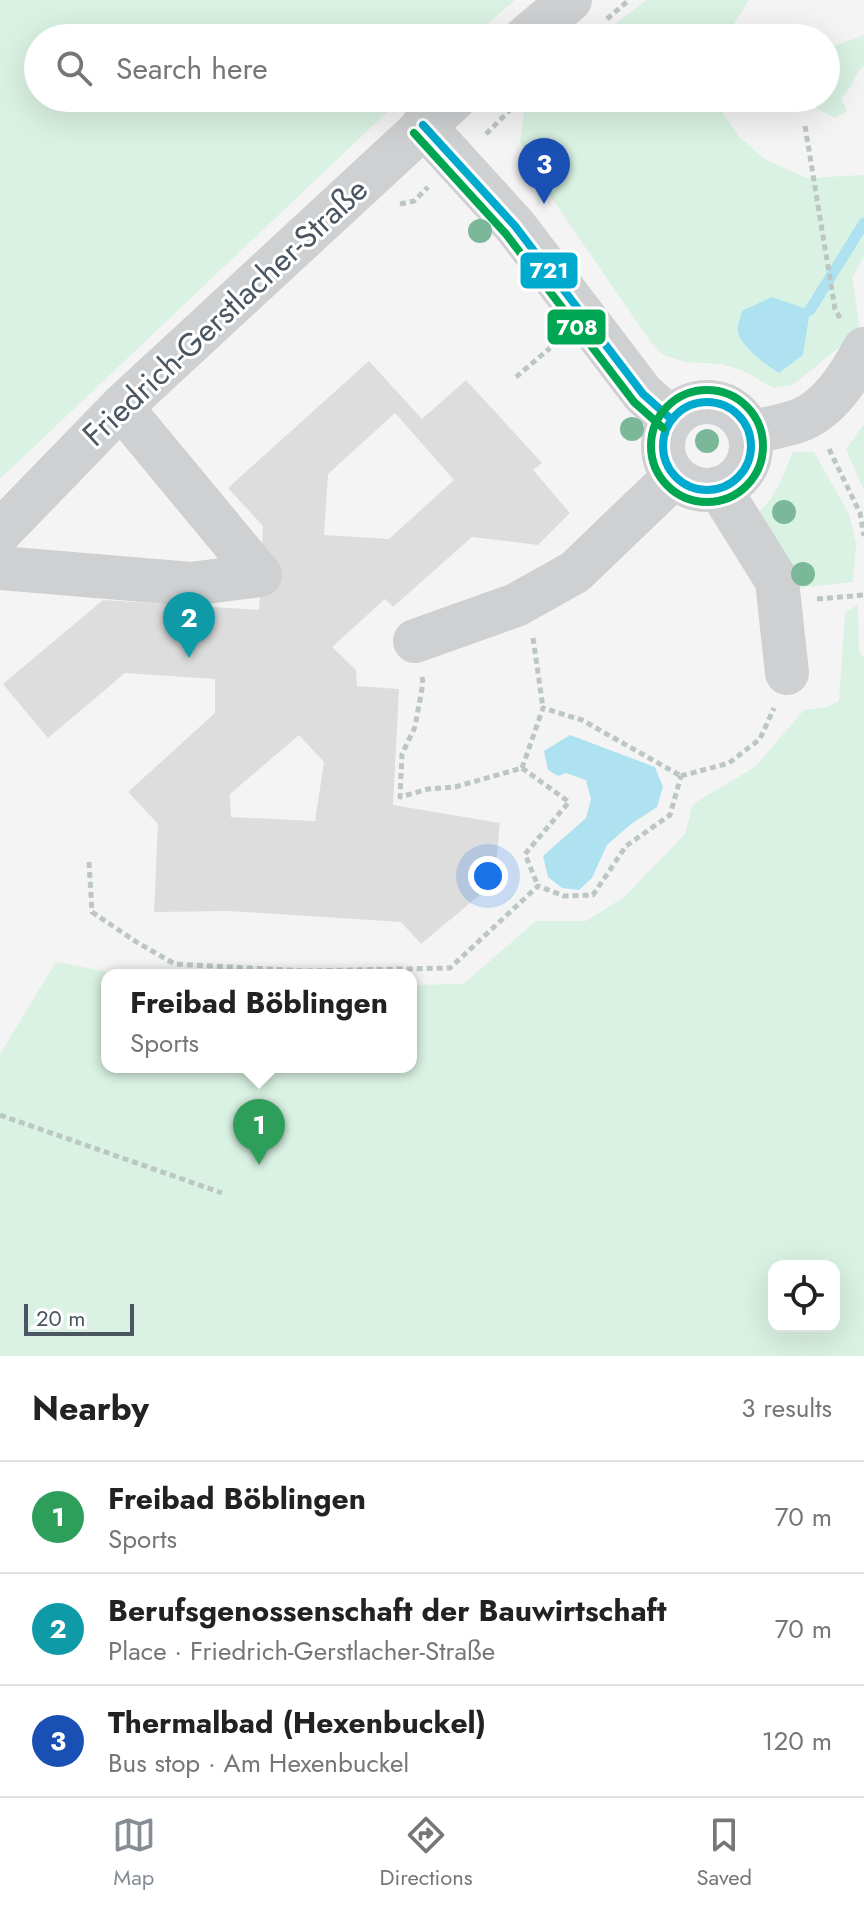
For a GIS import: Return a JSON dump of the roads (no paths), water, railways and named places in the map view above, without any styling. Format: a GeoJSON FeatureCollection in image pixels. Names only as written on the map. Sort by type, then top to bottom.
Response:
{"type":"FeatureCollection","features":[{"type":"Feature","properties":{"kind":"street"},"geometry":{"type":"LineString","coordinates":[[542,24],[570,0]]}},
{"type":"Feature","properties":{"kind":"street","name":"Friedrich-Gerstlacher-Straße"},"geometry":{"type":"LineString","coordinates":[[0,532],[121,407],[438,112]]}},
{"type":"Feature","properties":{"kind":"street"},"geometry":{"type":"LineString","coordinates":[[440,112],[515,226],[643,394],[671,419]]}},
{"type":"Feature","properties":{"kind":"street"},"geometry":{"type":"LineString","coordinates":[[750,433],[813,414],[849,378],[864,349]]}},
{"type":"Feature","properties":{"kind":"street"},"geometry":{"type":"LineString","coordinates":[[415,641],[516,605],[575,572],[660,491],[667,463],[663,447],[671,419],[688,406],[705,402],[724,404],[741,417],[750,433],[751,448],[746,466],[734,480],[719,488],[705,490],[691,487],[660,491]]}},
{"type":"Feature","properties":{"kind":"street"},"geometry":{"type":"LineString","coordinates":[[0,568],[191,584],[260,575],[121,407]]}},
{"type":"Feature","properties":{"kind":"street"},"geometry":{"type":"LineString","coordinates":[[719,488],[777,581],[787,673]]}},
{"type":"Feature","properties":{"kind":"water"},"geometry":{"type":"Polygon","coordinates":[[[772,297],[810,310],[803,355],[779,373],[748,349],[738,331],[742,311],[772,297]]]}},
{"type":"Feature","properties":{"kind":"water"},"geometry":{"type":"Polygon","coordinates":[[[570,735],[655,767],[663,787],[657,807],[607,845],[592,878],[579,890],[562,888],[548,877],[543,856],[586,818],[591,799],[586,780],[566,773],[558,776],[548,770],[544,751],[570,735]]]}},
{"type":"Feature","properties":{"kind":"waterway"},"geometry":{"type":"LineString","coordinates":[[810,310],[864,223]]}},
{"type":"Feature","properties":{"kind":"place","name":"Thermalbad (Hexenbuckel)"},"geometry":{"type":"Point","coordinates":[544,204]}},
{"type":"Feature","properties":{"kind":"place","name":"Berufsgenossenschaft der Bauwirtschaft"},"geometry":{"type":"Point","coordinates":[189,658]}},
{"type":"Feature","properties":{"kind":"place","name":"Freibad Böblingen"},"geometry":{"type":"Point","coordinates":[259,1165]}}]}
